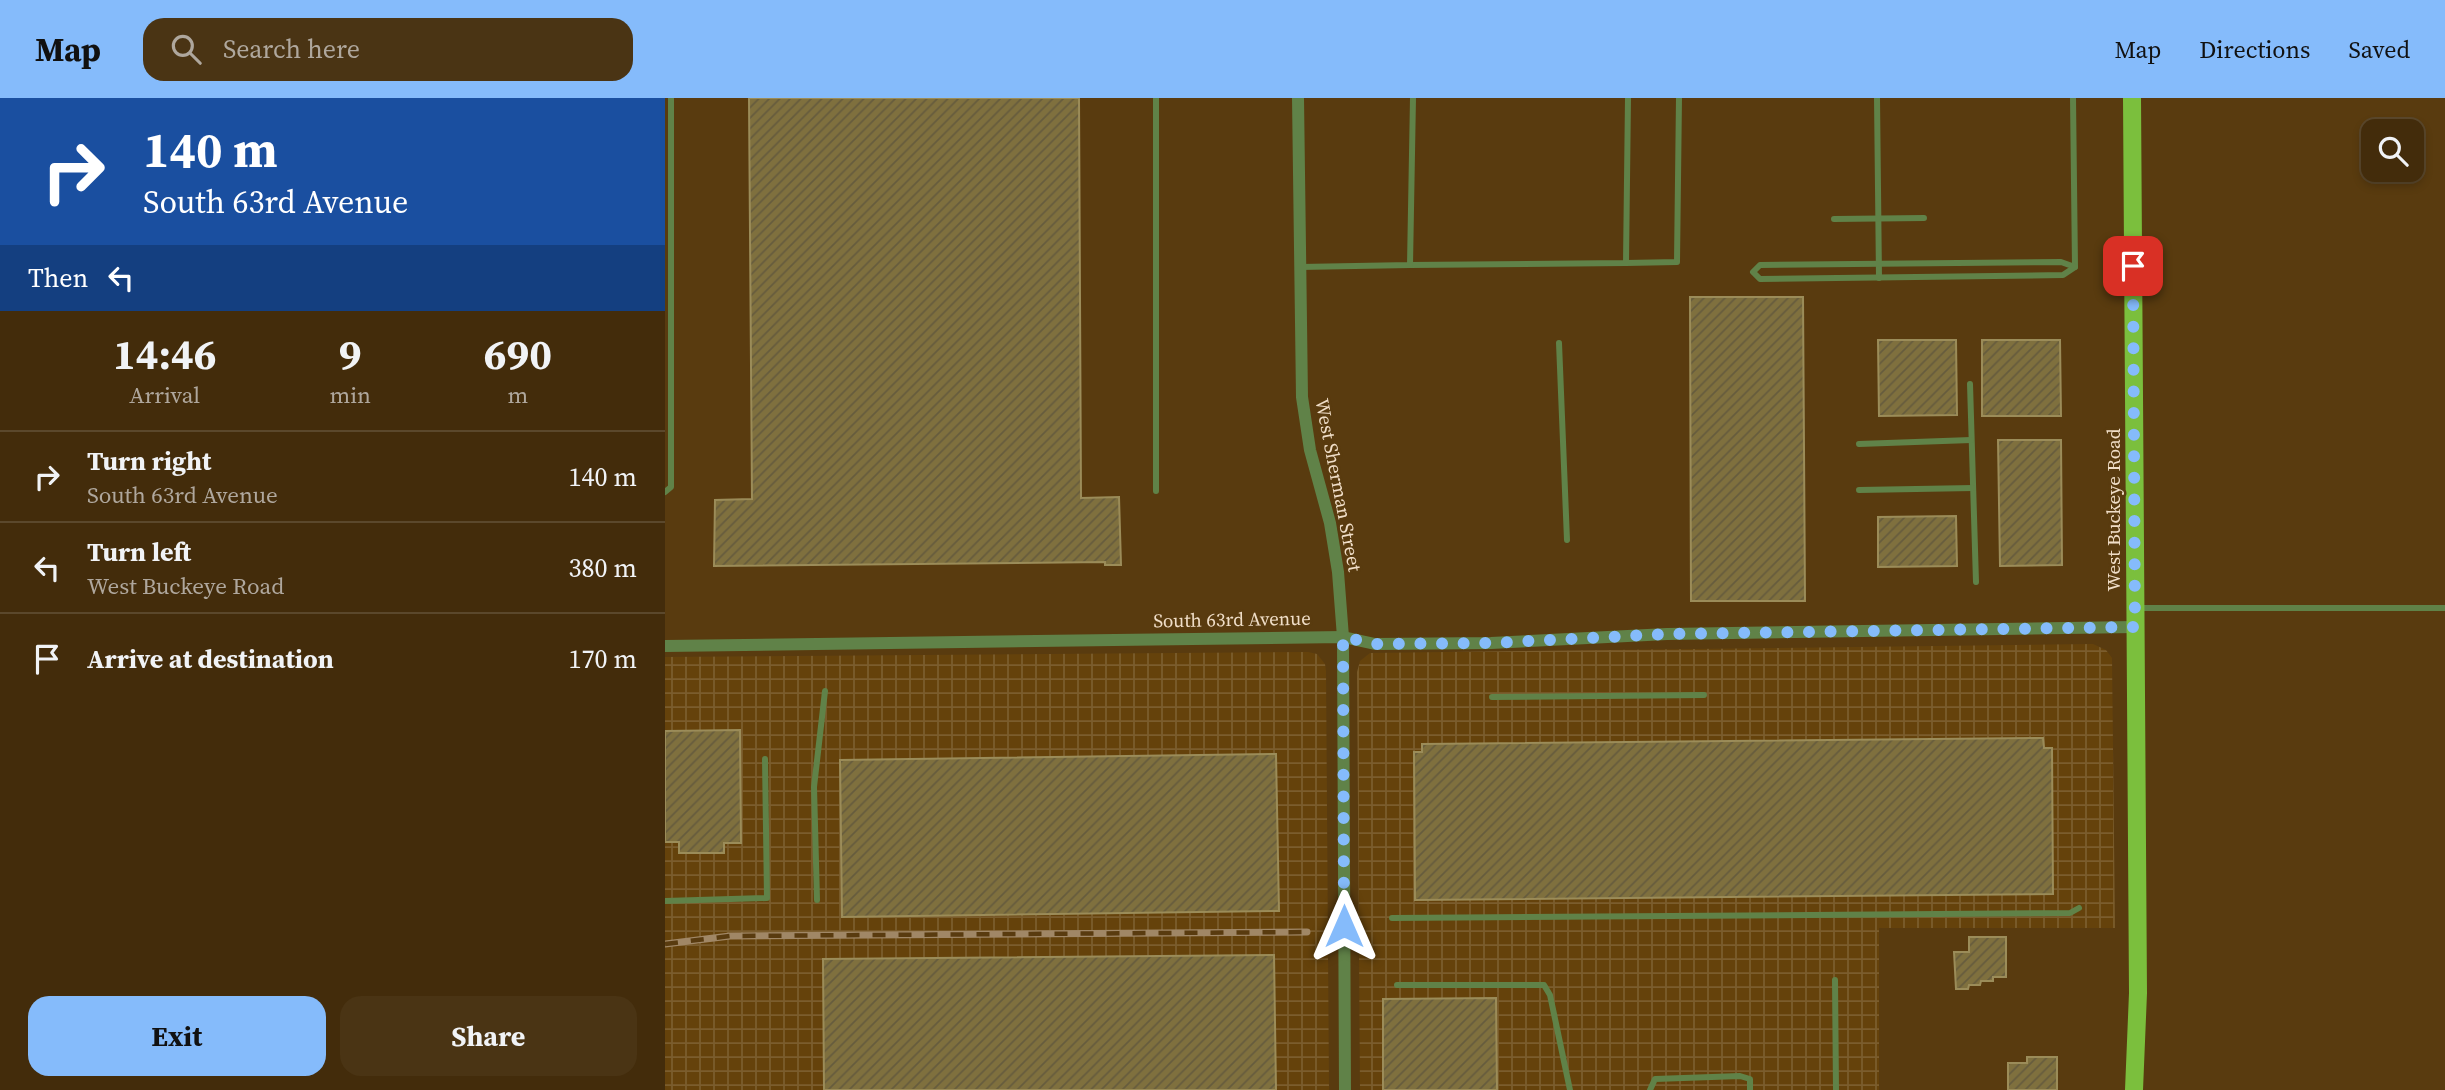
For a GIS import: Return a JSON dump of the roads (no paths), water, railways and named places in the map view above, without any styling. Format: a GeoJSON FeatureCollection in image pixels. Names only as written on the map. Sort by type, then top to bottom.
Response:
{"type":"FeatureCollection","features":[{"type":"Feature","properties":{"kind":"main road","name":"West Buckeye Road"},"geometry":{"type":"LineString","coordinates":[[2132,98],[2138,993],[2134,1090]]}},
{"type":"Feature","properties":{"kind":"street","name":"West Sherman Street"},"geometry":{"type":"LineString","coordinates":[[1298,98],[1302,397],[1310,450],[1334,547],[1343,637],[1345,1090]]}},
{"type":"Feature","properties":{"kind":"street","name":"South 63rd Avenue"},"geometry":{"type":"LineString","coordinates":[[665,646],[1343,637],[1375,644],[1491,643],[1667,634],[2135,627]]}},
{"type":"Feature","properties":{"kind":"lane"},"geometry":{"type":"LineString","coordinates":[[665,492],[671,487],[671,98]]}},
{"type":"Feature","properties":{"kind":"lane"},"geometry":{"type":"LineString","coordinates":[[1156,98],[1156,491]]}},
{"type":"Feature","properties":{"kind":"lane"},"geometry":{"type":"LineString","coordinates":[[1410,265],[1413,98]]}},
{"type":"Feature","properties":{"kind":"lane"},"geometry":{"type":"LineString","coordinates":[[1626,263],[1628,98]]}},
{"type":"Feature","properties":{"kind":"lane"},"geometry":{"type":"LineString","coordinates":[[1300,267],[1677,262],[1679,98]]}},
{"type":"Feature","properties":{"kind":"lane"},"geometry":{"type":"LineString","coordinates":[[1877,98],[1879,278]]}},
{"type":"Feature","properties":{"kind":"lane"},"geometry":{"type":"LineString","coordinates":[[2073,98],[2075,267]]}},
{"type":"Feature","properties":{"kind":"lane"},"geometry":{"type":"LineString","coordinates":[[1834,219],[1924,218]]}},
{"type":"Feature","properties":{"kind":"lane"},"geometry":{"type":"LineString","coordinates":[[2061,262],[2075,267],[2063,275],[1879,278],[1761,279],[1753,272],[1760,265],[2061,262]]}},
{"type":"Feature","properties":{"kind":"lane"},"geometry":{"type":"LineString","coordinates":[[1559,343],[1567,540]]}},
{"type":"Feature","properties":{"kind":"lane"},"geometry":{"type":"LineString","coordinates":[[1970,384],[1976,582]]}},
{"type":"Feature","properties":{"kind":"lane"},"geometry":{"type":"LineString","coordinates":[[1859,444],[1971,440]]}},
{"type":"Feature","properties":{"kind":"lane"},"geometry":{"type":"LineString","coordinates":[[1859,491],[1973,488]]}},
{"type":"Feature","properties":{"kind":"lane"},"geometry":{"type":"LineString","coordinates":[[2135,608],[2445,608]]}},
{"type":"Feature","properties":{"kind":"lane"},"geometry":{"type":"LineString","coordinates":[[817,900],[814,787],[825,691]]}},
{"type":"Feature","properties":{"kind":"lane"},"geometry":{"type":"LineString","coordinates":[[1492,697],[1705,695]]}},
{"type":"Feature","properties":{"kind":"lane"},"geometry":{"type":"LineString","coordinates":[[665,901],[767,898],[765,759]]}},
{"type":"Feature","properties":{"kind":"lane"},"geometry":{"type":"LineString","coordinates":[[1392,918],[2070,913],[2079,908]]}},
{"type":"Feature","properties":{"kind":"lane"},"geometry":{"type":"LineString","coordinates":[[1835,980],[1836,1090]]}},
{"type":"Feature","properties":{"kind":"lane"},"geometry":{"type":"LineString","coordinates":[[1397,985],[1544,985],[1550,995],[1570,1090]]}},
{"type":"Feature","properties":{"kind":"lane"},"geometry":{"type":"LineString","coordinates":[[1650,1090],[1655,1079],[1739,1076],[1750,1079],[1750,1090]]}},
{"type":"Feature","properties":{"kind":"railway"},"geometry":{"type":"LineString","coordinates":[[665,944],[730,936],[1307,932]]}}]}
